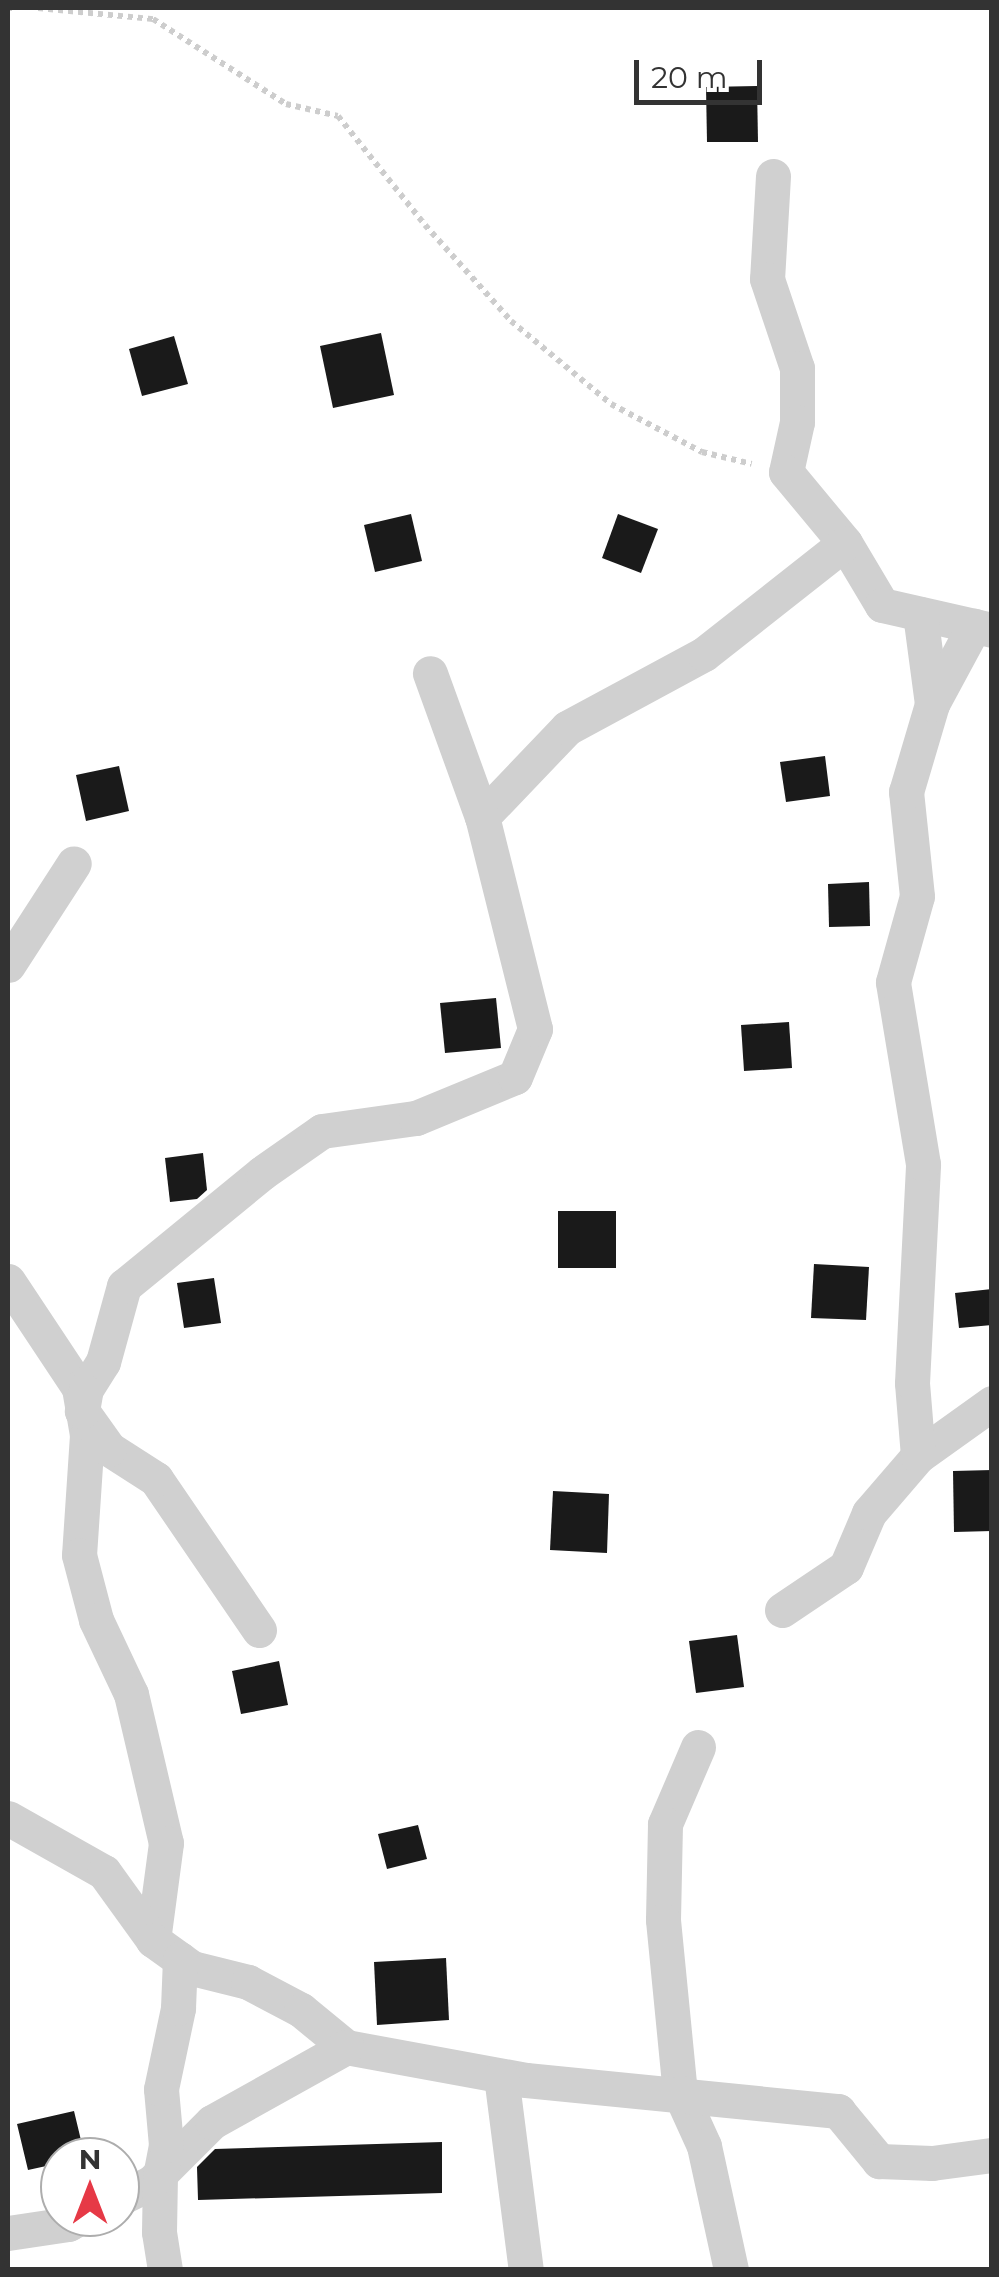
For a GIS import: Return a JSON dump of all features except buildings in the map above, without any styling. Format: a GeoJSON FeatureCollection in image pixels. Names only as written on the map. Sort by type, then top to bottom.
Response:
{"type":"FeatureCollection","features":[{"type":"Feature","properties":{"kind":"street"},"geometry":{"type":"LineString","coordinates":[[773,176],[767,279],[797,368],[797,422],[786,472],[845,543],[882,605],[983,628],[932,704],[906,792],[917,896],[893,982],[923,1164],[912,1383],[918,1456]]}},
{"type":"Feature","properties":{"kind":"street"},"geometry":{"type":"LineString","coordinates":[[482,817],[567,728],[704,654],[845,543]]}},
{"type":"Feature","properties":{"kind":"street"},"geometry":{"type":"LineString","coordinates":[[920,614],[932,704]]}},
{"type":"Feature","properties":{"kind":"street"},"geometry":{"type":"LineString","coordinates":[[259,1630],[156,1479],[109,1448],[82,1410],[86,1389],[103,1362],[124,1286],[194,1225],[322,1131],[416,1118],[516,1077],[535,1029],[482,817],[430,674]]}},
{"type":"Feature","properties":{"kind":"street"},"geometry":{"type":"LineString","coordinates":[[8,965],[74,863]]}},
{"type":"Feature","properties":{"kind":"street"},"geometry":{"type":"LineString","coordinates":[[8,1282],[79,1388],[86,1435],[79,1555],[96,1620],[132,1694],[166,1843],[166,1950],[178,2008],[161,2088],[166,2146],[160,2176],[159,2232],[165,2270]]}},
{"type":"Feature","properties":{"kind":"street"},"geometry":{"type":"LineString","coordinates":[[782,1610],[846,1567],[869,1512],[918,1456],[992,1403]]}},
{"type":"Feature","properties":{"kind":"street"},"geometry":{"type":"LineString","coordinates":[[698,1747],[665,1824],[664,1920],[680,2093],[704,2146],[731,2270]]}},
{"type":"Feature","properties":{"kind":"street"},"geometry":{"type":"LineString","coordinates":[[8,1818],[104,1872],[166,1950],[192,1968],[248,1982],[301,2010],[346,2047],[501,2076],[838,2111],[878,2161],[932,2163],[992,2155]]}},
{"type":"Feature","properties":{"kind":"street"},"geometry":{"type":"LineString","coordinates":[[140,2187],[160,2176],[212,2122],[346,2047]]}},
{"type":"Feature","properties":{"kind":"street"},"geometry":{"type":"LineString","coordinates":[[501,2076],[526,2270]]}},
{"type":"Feature","properties":{"kind":"street"},"geometry":{"type":"LineString","coordinates":[[8,2233],[40,2226]]}},
{"type":"Feature","properties":{"kind":"path"},"geometry":{"type":"LineString","coordinates":[[38,8],[153,19],[286,104],[338,116],[426,226],[511,321],[611,404],[702,452],[786,472]]}}]}
